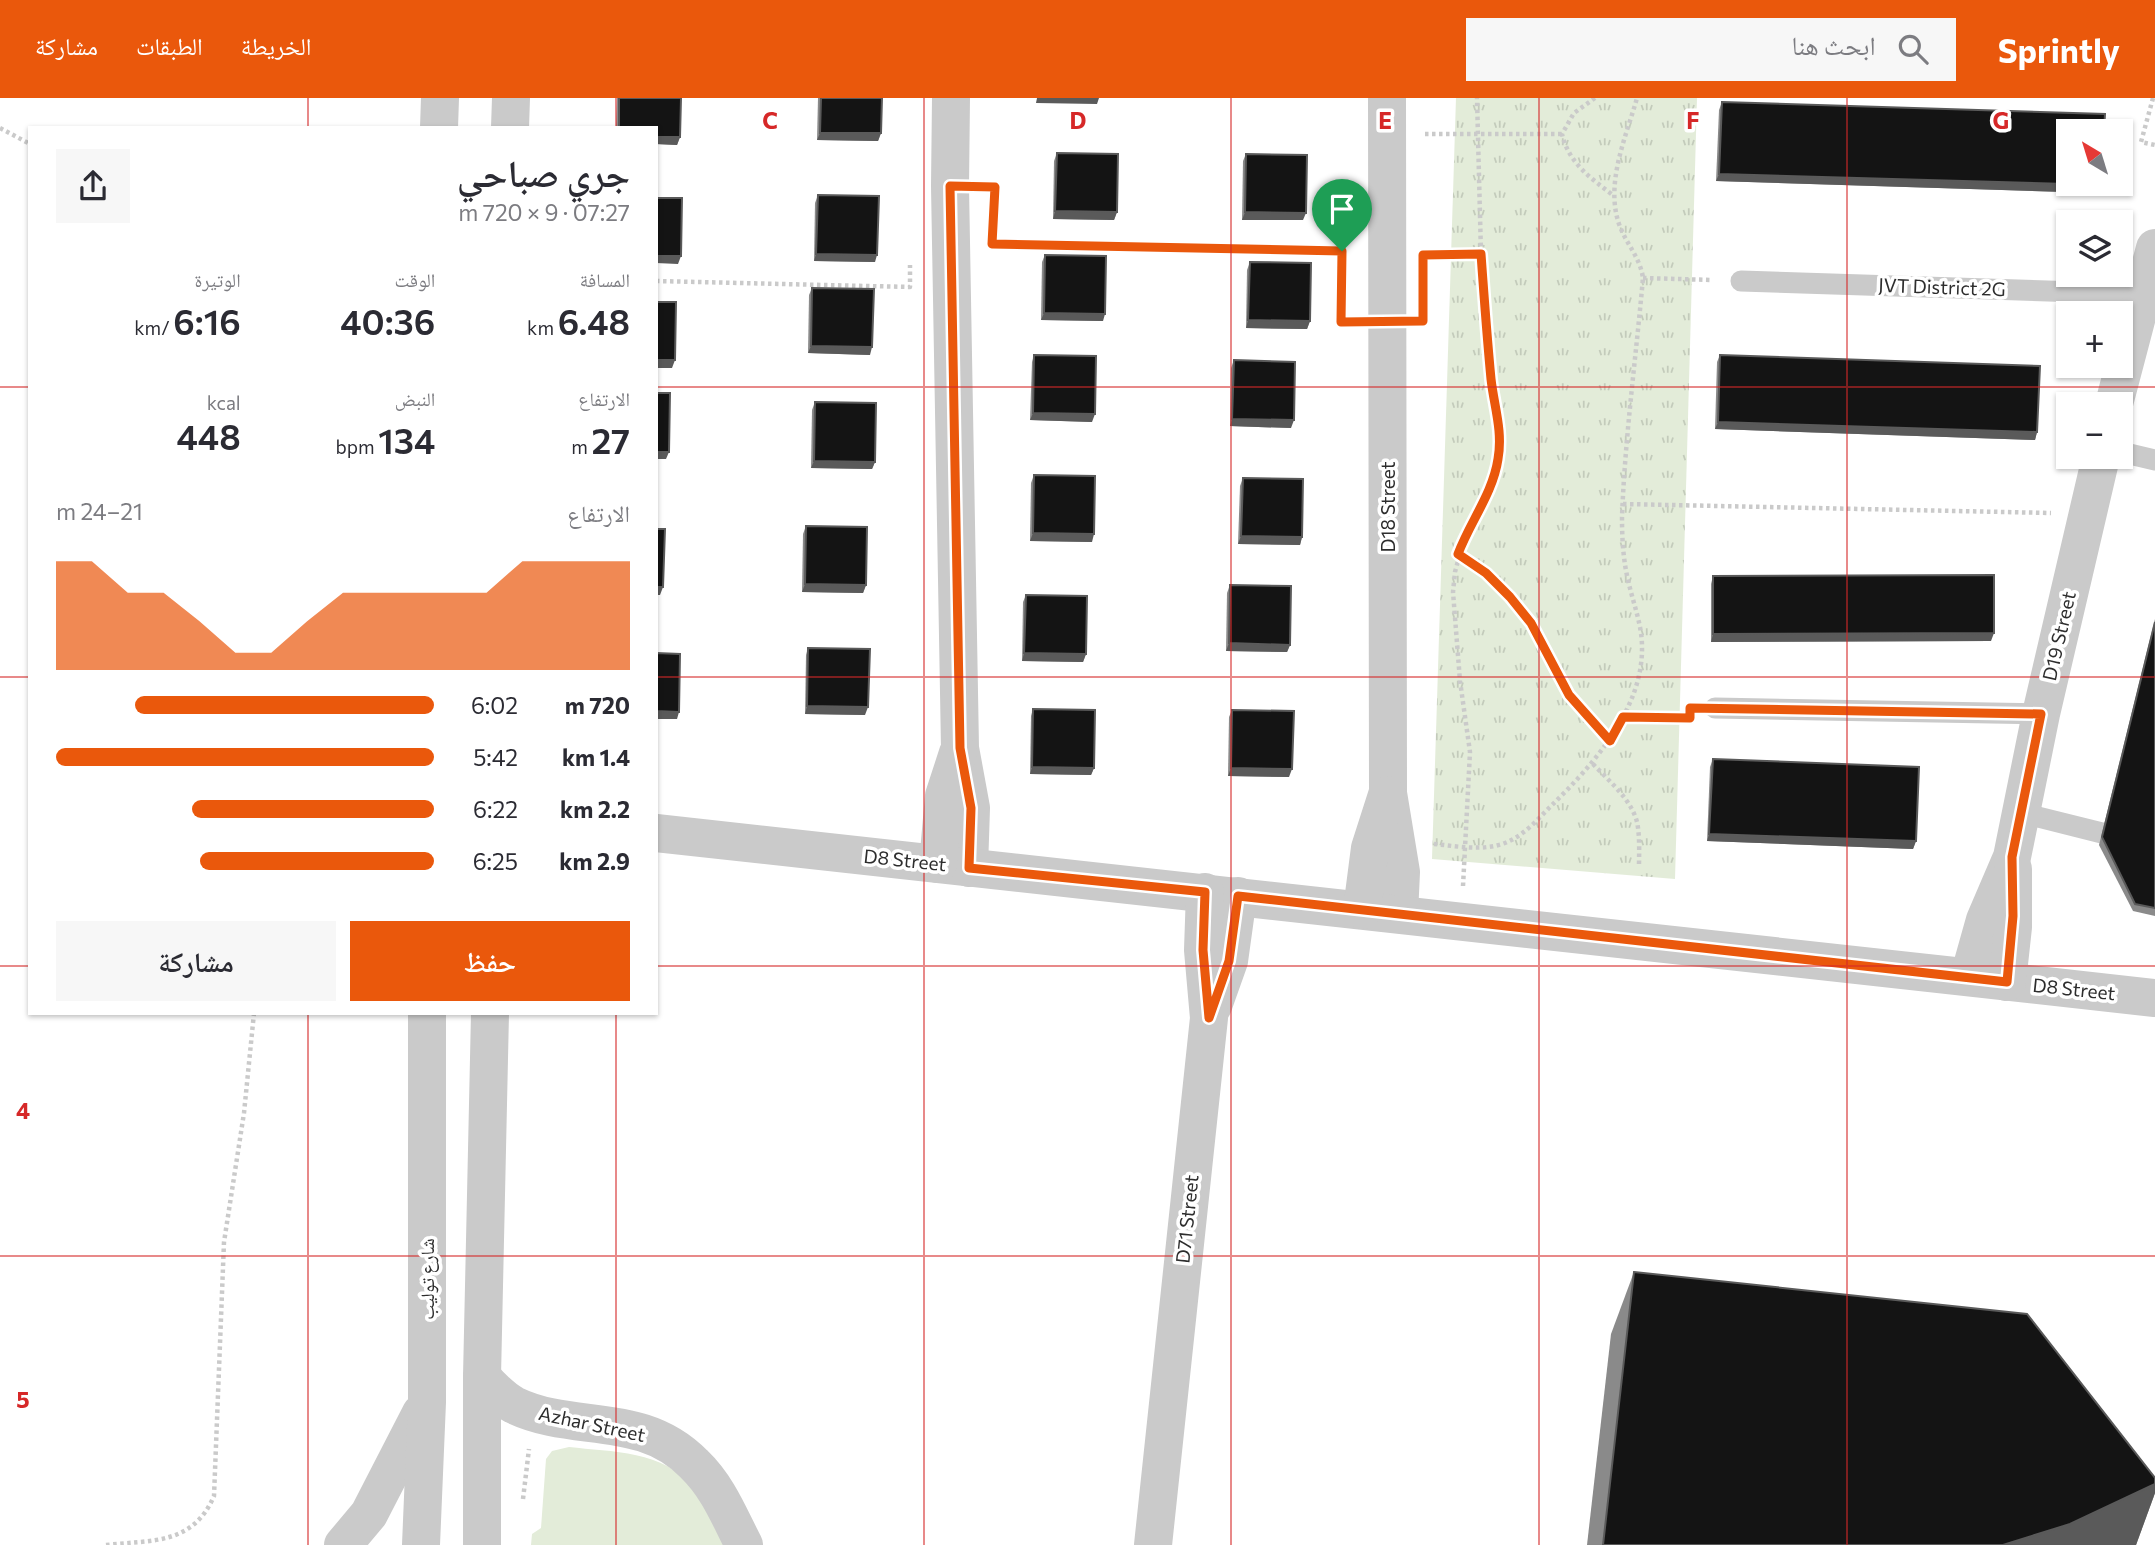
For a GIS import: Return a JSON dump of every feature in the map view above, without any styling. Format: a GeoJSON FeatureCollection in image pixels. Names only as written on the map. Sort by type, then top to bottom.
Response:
{"type":"FeatureCollection","features":[{"type":"Feature","properties":{"kind":"street"},"geometry":{"type":"LineString","coordinates":[[439,126],[440,98]]}},
{"type":"Feature","properties":{"kind":"street"},"geometry":{"type":"LineString","coordinates":[[510,126],[511,98]]}},
{"type":"Feature","properties":{"kind":"street"},"geometry":{"type":"LineString","coordinates":[[951,98],[950,186],[960,748],[944,796],[953,866]]}},
{"type":"Feature","properties":{"kind":"street","name":"D18 Street"},"geometry":{"type":"LineString","coordinates":[[1387,98],[1388,793],[1402,872],[1399,914]]}},
{"type":"Feature","properties":{"kind":"street"},"geometry":{"type":"LineString","coordinates":[[2118,392],[2155,250]]}},
{"type":"Feature","properties":{"kind":"street","name":"D19 Street"},"geometry":{"type":"LineString","coordinates":[[1969,977],[1985,920],[2012,857],[2041,714],[2098,469]]}},
{"type":"Feature","properties":{"kind":"street"},"geometry":{"type":"LineString","coordinates":[[1362,910],[1368,859],[1388,793]]}},
{"type":"Feature","properties":{"kind":"street","name":"D8 Street"},"geometry":{"type":"LineString","coordinates":[[658,833],[2155,998]]}},
{"type":"Feature","properties":{"kind":"street","name":"D19 Street"},"geometry":{"type":"LineString","coordinates":[[2007,982],[2013,916],[2012,857]]}},
{"type":"Feature","properties":{"kind":"street","name":"D71 Street"},"geometry":{"type":"LineString","coordinates":[[1153,1545],[1209,1018],[1203,950],[1222,894]]}},
{"type":"Feature","properties":{"kind":"street","name":"شارع توليب"},"geometry":{"type":"LineString","coordinates":[[421,1545],[427,1402],[427,1015]]}},
{"type":"Feature","properties":{"kind":"street"},"geometry":{"type":"LineString","coordinates":[[482,1545],[482,1377],[490,1015]]}},
{"type":"Feature","properties":{"kind":"street","name":"Azhar Street"},"geometry":{"type":"LineString","coordinates":[[482,1377],[512,1404],[536,1414],[614,1425],[643,1432],[669,1444],[692,1461],[711,1482],[727,1508],[744,1545]]}},
{"type":"Feature","properties":{"kind":"street"},"geometry":{"type":"LineString","coordinates":[[343,1545],[369,1514],[427,1402]]}},
{"type":"Feature","properties":{"kind":"lane","name":"JVT District 2G"},"geometry":{"type":"LineString","coordinates":[[1741,281],[2142,294]]}},
{"type":"Feature","properties":{"kind":"lane"},"geometry":{"type":"LineString","coordinates":[[2133,455],[2155,460]]}},
{"type":"Feature","properties":{"kind":"lane"},"geometry":{"type":"LineString","coordinates":[[1716,708],[2041,714]]}},
{"type":"Feature","properties":{"kind":"lane"},"geometry":{"type":"LineString","coordinates":[[2022,813],[2102,832]]}},
{"type":"Feature","properties":{"kind":"path"},"geometry":{"type":"LineString","coordinates":[[1461,921],[1470,752],[1460,681],[1453,592],[1458,554],[1487,494],[1499,458],[1499,420],[1491,381],[1481,254],[1477,98]]}},
{"type":"Feature","properties":{"kind":"path"},"geometry":{"type":"LineString","coordinates":[[1595,98],[1574,113],[1562,134],[1565,149],[1573,161],[1615,197]]}},
{"type":"Feature","properties":{"kind":"path"},"geometry":{"type":"LineString","coordinates":[[1431,844],[1485,848],[1518,836],[1531,826],[1593,764],[1610,741],[1623,717],[1639,671],[1642,649],[1640,626],[1624,558],[1623,504],[1643,278],[1638,259],[1619,225],[1615,197],[1620,158],[1637,98]]}},
{"type":"Feature","properties":{"kind":"path"},"geometry":{"type":"LineString","coordinates":[[2153,98],[2141,142],[2155,145]]}},
{"type":"Feature","properties":{"kind":"path"},"geometry":{"type":"LineString","coordinates":[[1425,122],[1425,147]]}},
{"type":"Feature","properties":{"kind":"path"},"geometry":{"type":"LineString","coordinates":[[0,128],[28,143]]}},
{"type":"Feature","properties":{"kind":"path"},"geometry":{"type":"LineString","coordinates":[[1425,134],[1562,134]]}},
{"type":"Feature","properties":{"kind":"path"},"geometry":{"type":"LineString","coordinates":[[950,186],[995,187],[992,244],[1342,251],[1341,322],[1386,322]]}},
{"type":"Feature","properties":{"kind":"path"},"geometry":{"type":"LineString","coordinates":[[1423,242],[1423,268]]}},
{"type":"Feature","properties":{"kind":"path"},"geometry":{"type":"LineString","coordinates":[[1423,255],[1481,254]]}},
{"type":"Feature","properties":{"kind":"path"},"geometry":{"type":"LineString","coordinates":[[658,281],[910,287],[911,261]]}},
{"type":"Feature","properties":{"kind":"path"},"geometry":{"type":"LineString","coordinates":[[1643,278],[1741,281]]}},
{"type":"Feature","properties":{"kind":"path"},"geometry":{"type":"LineString","coordinates":[[1623,504],[2087,514]]}},
{"type":"Feature","properties":{"kind":"path"},"geometry":{"type":"LineString","coordinates":[[1458,554],[1486,573],[1510,597],[1541,640],[1569,695],[1610,741]]}},
{"type":"Feature","properties":{"kind":"path"},"geometry":{"type":"LineString","coordinates":[[1623,717],[1690,718],[1690,708],[1716,708]]}},
{"type":"Feature","properties":{"kind":"path"},"geometry":{"type":"LineString","coordinates":[[1593,764],[1632,810],[1638,832],[1639,867]]}},
{"type":"Feature","properties":{"kind":"path"},"geometry":{"type":"LineString","coordinates":[[106,1545],[174,1537],[188,1531],[200,1522],[214,1496],[224,1242],[244,1113],[254,1015]]}},
{"type":"Feature","properties":{"kind":"path"},"geometry":{"type":"LineString","coordinates":[[522,1506],[536,1414]]}},
{"type":"Feature","properties":{"kind":"green space"},"geometry":{"type":"Polygon","coordinates":[[[1456,98],[1697,98],[1675,879],[1432,859],[1456,98]]]}},
{"type":"Feature","properties":{"kind":"green space"},"geometry":{"type":"Polygon","coordinates":[[[569,1447],[636,1455],[668,1466],[693,1488],[724,1545],[531,1545],[532,1534],[541,1528],[546,1459],[552,1451],[569,1447]]]}},
{"type":"Feature","properties":{"kind":"building"},"geometry":{"type":"Polygon","coordinates":[[[619,98],[681,98],[680,137],[658,137],[658,126],[619,126],[619,98]]]}},
{"type":"Feature","properties":{"kind":"building"},"geometry":{"type":"Polygon","coordinates":[[[821,98],[882,98],[881,133],[820,133],[821,98]]]}},
{"type":"Feature","properties":{"kind":"building"},"geometry":{"type":"Polygon","coordinates":[[[1722,102],[2105,114],[2105,119],[2056,119],[2056,184],[1719,174],[1722,102]]]}},
{"type":"Feature","properties":{"kind":"building"},"geometry":{"type":"Polygon","coordinates":[[[1057,153],[1118,154],[1117,212],[1055,211],[1057,153]]]}},
{"type":"Feature","properties":{"kind":"building"},"geometry":{"type":"Polygon","coordinates":[[[1246,154],[1307,155],[1306,213],[1245,212],[1246,154]]]}},
{"type":"Feature","properties":{"kind":"building"},"geometry":{"type":"Polygon","coordinates":[[[818,195],[879,196],[877,255],[816,254],[818,195]]]}},
{"type":"Feature","properties":{"kind":"building"},"geometry":{"type":"Polygon","coordinates":[[[658,198],[682,198],[681,256],[658,256],[658,198]]]}},
{"type":"Feature","properties":{"kind":"building"},"geometry":{"type":"Polygon","coordinates":[[[1045,255],[1106,256],[1105,314],[1044,313],[1045,255]]]}},
{"type":"Feature","properties":{"kind":"building"},"geometry":{"type":"Polygon","coordinates":[[[1250,262],[1311,263],[1310,321],[1248,320],[1250,262]]]}},
{"type":"Feature","properties":{"kind":"building"},"geometry":{"type":"Polygon","coordinates":[[[812,288],[874,289],[872,347],[811,346],[812,288]]]}},
{"type":"Feature","properties":{"kind":"building"},"geometry":{"type":"Polygon","coordinates":[[[658,302],[676,302],[675,360],[658,360],[658,302]]]}},
{"type":"Feature","properties":{"kind":"building"},"geometry":{"type":"Polygon","coordinates":[[[1034,355],[1096,356],[1095,414],[1033,413],[1034,355]]]}},
{"type":"Feature","properties":{"kind":"building"},"geometry":{"type":"Polygon","coordinates":[[[1720,355],[2040,366],[2037,432],[1718,422],[1720,355]]]}},
{"type":"Feature","properties":{"kind":"building"},"geometry":{"type":"Polygon","coordinates":[[[1234,360],[1295,362],[1294,420],[1232,419],[1234,360]]]}},
{"type":"Feature","properties":{"kind":"building"},"geometry":{"type":"Polygon","coordinates":[[[658,393],[670,393],[669,452],[658,452],[658,393]]]}},
{"type":"Feature","properties":{"kind":"building"},"geometry":{"type":"Polygon","coordinates":[[[815,402],[876,403],[875,462],[814,461],[815,402]]]}},
{"type":"Feature","properties":{"kind":"building"},"geometry":{"type":"Polygon","coordinates":[[[1034,475],[1095,476],[1094,534],[1033,533],[1034,475]]]}},
{"type":"Feature","properties":{"kind":"building"},"geometry":{"type":"Polygon","coordinates":[[[1243,478],[1303,479],[1302,537],[1241,536],[1243,478]]]}},
{"type":"Feature","properties":{"kind":"building"},"geometry":{"type":"Polygon","coordinates":[[[806,526],[867,527],[866,585],[805,584],[806,526]]]}},
{"type":"Feature","properties":{"kind":"building"},"geometry":{"type":"Polygon","coordinates":[[[658,529],[665,529],[663,587],[658,587],[658,529]]]}},
{"type":"Feature","properties":{"kind":"building"},"geometry":{"type":"Polygon","coordinates":[[[1994,575],[1994,633],[1713,634],[1713,576],[1994,575]]]}},
{"type":"Feature","properties":{"kind":"building"},"geometry":{"type":"Polygon","coordinates":[[[1230,585],[1291,586],[1290,645],[1229,643],[1230,585]]]}},
{"type":"Feature","properties":{"kind":"building"},"geometry":{"type":"Polygon","coordinates":[[[1026,595],[1087,596],[1086,654],[1024,653],[1026,595]]]}},
{"type":"Feature","properties":{"kind":"building"},"geometry":{"type":"Polygon","coordinates":[[[2155,622],[2155,908],[2135,904],[2102,837],[2155,622]]]}},
{"type":"Feature","properties":{"kind":"building"},"geometry":{"type":"Polygon","coordinates":[[[808,648],[870,649],[868,707],[807,706],[808,648]]]}},
{"type":"Feature","properties":{"kind":"building"},"geometry":{"type":"Polygon","coordinates":[[[658,653],[680,654],[679,712],[658,711],[658,653]]]}},
{"type":"Feature","properties":{"kind":"building"},"geometry":{"type":"Polygon","coordinates":[[[1033,709],[1095,710],[1094,768],[1032,767],[1033,709]]]}},
{"type":"Feature","properties":{"kind":"building"},"geometry":{"type":"Polygon","coordinates":[[[1232,710],[1294,711],[1292,769],[1231,768],[1232,710]]]}},
{"type":"Feature","properties":{"kind":"building"},"geometry":{"type":"Polygon","coordinates":[[[1713,759],[1919,767],[1916,841],[1709,834],[1713,759]]]}},
{"type":"Feature","properties":{"kind":"building"},"geometry":{"type":"Polygon","coordinates":[[[1634,1272],[2027,1314],[2155,1478],[2155,1484],[2070,1524],[2003,1545],[1603,1545],[1634,1272]]]}},
{"type":"Feature","properties":{"kind":"route"},"geometry":{"type":"LineString","coordinates":[[950,186],[995,187],[992,244],[1342,251],[1341,322],[1423,321],[1423,255],[1481,254],[1491,381],[1499,420],[1499,458],[1487,494],[1458,554],[1486,573],[1510,597],[1531,623],[1569,695],[1610,741],[1623,717],[1690,718],[1690,708],[2041,714],[2012,857],[2014,905],[2007,982],[1238,896],[1229,961],[1209,1018],[1203,950],[1205,892],[969,868],[971,808],[960,748],[950,186]]}}]}
